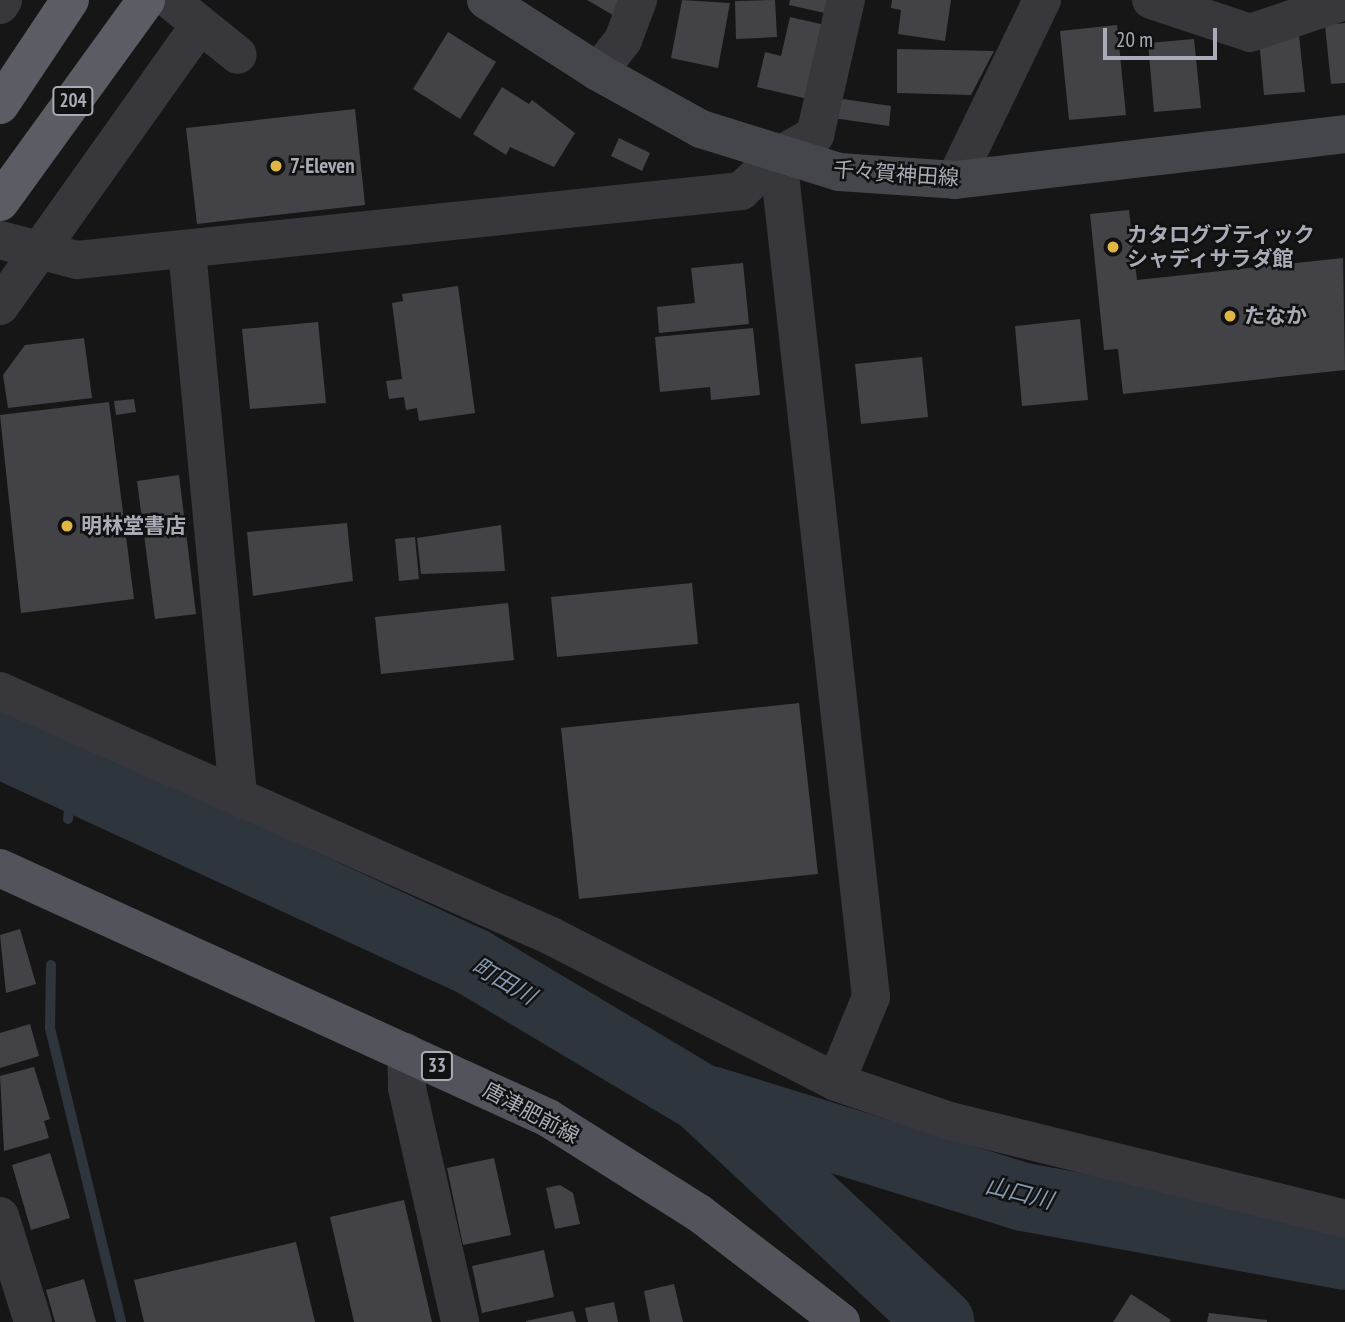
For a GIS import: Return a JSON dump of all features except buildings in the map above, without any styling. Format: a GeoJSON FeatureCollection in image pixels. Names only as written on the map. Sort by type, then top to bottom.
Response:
{"type":"FeatureCollection","features":[{"type":"Feature","properties":{"kind":"highway"},"geometry":{"type":"LineString","coordinates":[[0,105],[71,0]]}},
{"type":"Feature","properties":{"kind":"highway","name":"204"},"geometry":{"type":"LineString","coordinates":[[0,202],[146,0]]}},
{"type":"Feature","properties":{"kind":"main road","name":"千々賀神田線"},"geometry":{"type":"LineString","coordinates":[[486,0],[598,72],[701,129],[778,156],[839,172],[955,180],[1345,134]]}},
{"type":"Feature","properties":{"kind":"main road","name":"唐津肥前線"},"geometry":{"type":"LineString","coordinates":[[0,867],[548,1118],[699,1213],[841,1322]]}},
{"type":"Feature","properties":{"kind":"street"},"geometry":{"type":"LineString","coordinates":[[0,5],[3,0]]}},
{"type":"Feature","properties":{"kind":"street"},"geometry":{"type":"LineString","coordinates":[[170,0],[238,55]]}},
{"type":"Feature","properties":{"kind":"street"},"geometry":{"type":"LineString","coordinates":[[598,72],[623,40],[638,0]]}},
{"type":"Feature","properties":{"kind":"street"},"geometry":{"type":"LineString","coordinates":[[0,240],[38,253],[77,260],[741,191],[778,156],[815,135],[846,0]]}},
{"type":"Feature","properties":{"kind":"street"},"geometry":{"type":"LineString","coordinates":[[955,180],[1042,0]]}},
{"type":"Feature","properties":{"kind":"street"},"geometry":{"type":"LineString","coordinates":[[1151,0],[1250,33],[1345,1]]}},
{"type":"Feature","properties":{"kind":"street"},"geometry":{"type":"LineString","coordinates":[[0,306],[200,25]]}},
{"type":"Feature","properties":{"kind":"street"},"geometry":{"type":"LineString","coordinates":[[778,156],[871,997],[836,1082]]}},
{"type":"Feature","properties":{"kind":"street"},"geometry":{"type":"LineString","coordinates":[[187,250],[238,795]]}},
{"type":"Feature","properties":{"kind":"street"},"geometry":{"type":"LineString","coordinates":[[0,691],[551,936],[836,1082],[950,1121],[1345,1219]]}},
{"type":"Feature","properties":{"kind":"street"},"geometry":{"type":"LineString","coordinates":[[406,1052],[407,1088],[460,1322]]}},
{"type":"Feature","properties":{"kind":"street"},"geometry":{"type":"LineString","coordinates":[[0,1216],[33,1322]]}},
{"type":"Feature","properties":{"kind":"waterway","name":"町田川"},"geometry":{"type":"LineString","coordinates":[[0,744],[473,962],[701,1098],[940,1322]]}},
{"type":"Feature","properties":{"kind":"waterway"},"geometry":{"type":"LineString","coordinates":[[68,819],[73,777]]}},
{"type":"Feature","properties":{"kind":"waterway"},"geometry":{"type":"LineString","coordinates":[[51,965],[50,1028],[121,1322]]}},
{"type":"Feature","properties":{"kind":"waterway","name":"山口川"},"geometry":{"type":"LineString","coordinates":[[710,1100],[1024,1197],[1345,1256]]}},
{"type":"Feature","properties":{"kind":"place","name":"7-Eleven"},"geometry":{"type":"Point","coordinates":[276,166]}},
{"type":"Feature","properties":{"kind":"place","name":"カタログブティック シャディサラダ館"},"geometry":{"type":"Point","coordinates":[1113,247]}},
{"type":"Feature","properties":{"kind":"place","name":"たなか"},"geometry":{"type":"Point","coordinates":[1230,316]}},
{"type":"Feature","properties":{"kind":"place","name":"明林堂書店"},"geometry":{"type":"Point","coordinates":[67,526]}}]}
